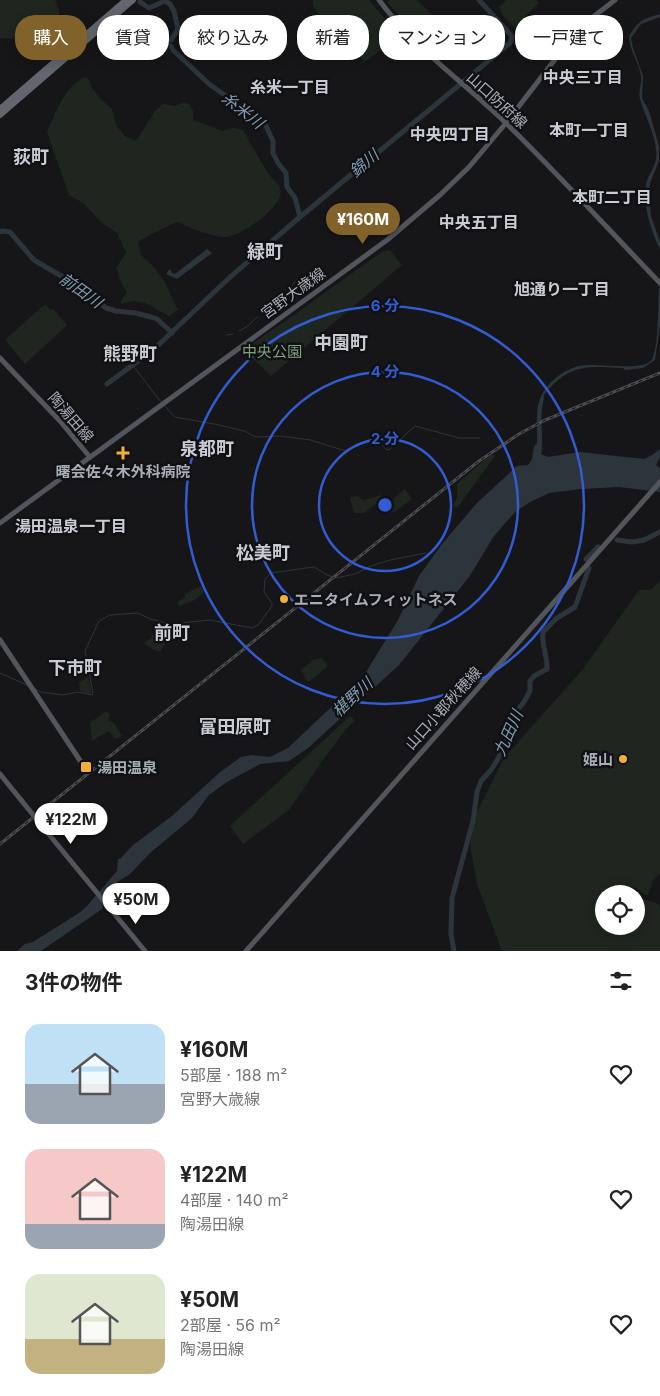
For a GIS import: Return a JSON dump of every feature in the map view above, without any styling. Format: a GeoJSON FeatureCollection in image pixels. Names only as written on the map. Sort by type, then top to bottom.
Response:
{"type":"FeatureCollection","features":[{"type":"Feature","properties":{"kind":"highway"},"geometry":{"type":"LineString","coordinates":[[0,109],[126,0]]}},
{"type":"Feature","properties":{"kind":"highway"},"geometry":{"type":"LineString","coordinates":[[0,115],[133,0]]}},
{"type":"Feature","properties":{"kind":"main road","name":"山口防府線"},"geometry":{"type":"LineString","coordinates":[[379,0],[409,36],[506,123],[660,283]]}},
{"type":"Feature","properties":{"kind":"main road","name":"宮野大歳線"},"geometry":{"type":"LineString","coordinates":[[89,456],[387,240],[469,168],[580,27],[615,0]]}},
{"type":"Feature","properties":{"kind":"main road","name":"陶湯田線"},"geometry":{"type":"LineString","coordinates":[[0,358],[60,421],[89,456],[0,523]]}},
{"type":"Feature","properties":{"kind":"main road","name":"山口小郡秋穂線"},"geometry":{"type":"LineString","coordinates":[[246,951],[660,482]]}},
{"type":"Feature","properties":{"kind":"main road"},"geometry":{"type":"LineString","coordinates":[[0,640],[81,762]]}},
{"type":"Feature","properties":{"kind":"main road"},"geometry":{"type":"LineString","coordinates":[[0,774],[145,951]]}},
{"type":"Feature","properties":{"kind":"green space"},"geometry":{"type":"Polygon","coordinates":[[[0,0],[55,0],[59,9],[59,15],[15,15],[15,39],[0,38],[0,0]]]}},
{"type":"Feature","properties":{"kind":"green space"},"geometry":{"type":"Polygon","coordinates":[[[313,0],[369,0],[382,15],[379,15],[379,51],[369,58],[369,15],[320,15],[313,6],[313,0]]]}},
{"type":"Feature","properties":{"kind":"green space"},"geometry":{"type":"Polygon","coordinates":[[[390,0],[417,0],[432,15],[399,15],[387,2],[390,0]]]}},
{"type":"Feature","properties":{"kind":"green space"},"geometry":{"type":"Polygon","coordinates":[[[507,0],[537,0],[539,3],[526,15],[515,15],[514,27],[505,18],[505,15],[503,15],[499,7],[507,0]]]}},
{"type":"Feature","properties":{"kind":"green space"},"geometry":{"type":"Polygon","coordinates":[[[85,77],[89,80],[92,88],[100,98],[112,109],[116,125],[125,136],[136,141],[155,111],[163,104],[174,106],[184,102],[189,104],[193,111],[193,120],[223,131],[233,128],[243,130],[268,173],[280,188],[280,195],[269,211],[251,226],[232,236],[213,236],[177,222],[138,242],[141,255],[153,266],[164,281],[178,310],[169,316],[145,303],[133,301],[121,304],[121,300],[127,293],[116,268],[126,253],[117,233],[101,222],[83,203],[69,195],[47,132],[66,93],[85,77]]]}},
{"type":"Feature","properties":{"kind":"green space","name":"中央公園"},"geometry":{"type":"Polygon","coordinates":[[[390,250],[402,265],[271,376],[247,353],[249,346],[383,251],[390,250]]]}},
{"type":"Feature","properties":{"kind":"green space"},"geometry":{"type":"Polygon","coordinates":[[[45,304],[51,310],[53,309],[67,325],[25,364],[5,340],[45,304]]]}},
{"type":"Feature","properties":{"kind":"green space"},"geometry":{"type":"Polygon","coordinates":[[[491,454],[495,456],[457,508],[453,506],[457,497],[457,484],[491,454]]]}},
{"type":"Feature","properties":{"kind":"green space"},"geometry":{"type":"Polygon","coordinates":[[[405,489],[412,499],[393,513],[387,504],[405,489]]]}},
{"type":"Feature","properties":{"kind":"green space"},"geometry":{"type":"Polygon","coordinates":[[[381,495],[382,499],[364,513],[354,513],[350,497],[358,496],[365,500],[381,495]]]}},
{"type":"Feature","properties":{"kind":"green space"},"geometry":{"type":"Polygon","coordinates":[[[660,581],[660,873],[653,880],[648,895],[645,895],[645,885],[595,885],[595,935],[645,935],[645,900],[660,906],[660,951],[502,951],[477,884],[470,845],[476,814],[504,758],[583,669],[639,590],[651,590],[660,581]]]}},
{"type":"Feature","properties":{"kind":"green space"},"geometry":{"type":"Polygon","coordinates":[[[201,586],[204,592],[195,600],[180,606],[177,603],[185,597],[185,594],[201,586]]]}},
{"type":"Feature","properties":{"kind":"green space"},"geometry":{"type":"Polygon","coordinates":[[[152,634],[168,639],[160,652],[144,643],[152,637],[152,634]]]}},
{"type":"Feature","properties":{"kind":"green space"},"geometry":{"type":"Polygon","coordinates":[[[322,658],[328,666],[308,682],[301,670],[313,660],[322,658]]]}},
{"type":"Feature","properties":{"kind":"green space"},"geometry":{"type":"Polygon","coordinates":[[[88,677],[92,692],[89,695],[80,691],[79,682],[88,677]]]}},
{"type":"Feature","properties":{"kind":"green space"},"geometry":{"type":"Polygon","coordinates":[[[106,711],[110,714],[108,721],[114,723],[122,736],[115,739],[109,731],[92,741],[90,723],[106,711]]]}},
{"type":"Feature","properties":{"kind":"green space"},"geometry":{"type":"Polygon","coordinates":[[[350,716],[355,721],[346,729],[323,760],[289,810],[243,844],[230,826],[350,716]]]}},
{"type":"Feature","properties":{"kind":"water"},"geometry":{"type":"Polygon","coordinates":[[[660,14],[660,17],[641,24],[631,38],[643,76],[642,98],[649,111],[659,146],[659,161],[650,183],[649,196],[651,216],[660,242],[660,249],[650,224],[645,195],[648,178],[656,161],[655,142],[640,99],[641,76],[629,36],[642,21],[660,14]]]}},
{"type":"Feature","properties":{"kind":"water"},"geometry":{"type":"Polygon","coordinates":[[[207,249],[212,253],[177,279],[166,274],[170,269],[175,274],[207,249]]]}},
{"type":"Feature","properties":{"kind":"water","name":"椹野川"},"geometry":{"type":"Polygon","coordinates":[[[660,279],[660,325],[655,360],[643,368],[625,370],[623,368],[593,367],[570,372],[563,376],[544,395],[541,454],[548,457],[580,452],[644,459],[660,449],[660,457],[656,465],[660,468],[660,492],[619,487],[549,493],[515,512],[494,536],[469,577],[399,665],[308,748],[289,761],[260,764],[227,782],[209,795],[192,818],[150,853],[130,874],[117,882],[102,909],[41,951],[17,951],[25,944],[33,942],[79,913],[87,906],[117,871],[118,859],[133,845],[172,816],[219,773],[241,757],[252,755],[270,757],[288,748],[363,677],[398,620],[419,576],[442,544],[477,503],[517,466],[528,465],[530,462],[537,441],[538,406],[543,393],[550,383],[565,371],[574,367],[587,365],[640,365],[652,359],[655,352],[657,332],[660,279]]]}},
{"type":"Feature","properties":{"kind":"waterway","name":"錦川"},"geometry":{"type":"LineString","coordinates":[[107,384],[153,350],[229,278],[510,43],[511,35],[479,0]]}},
{"type":"Feature","properties":{"kind":"waterway","name":"糸米川"},"geometry":{"type":"LineString","coordinates":[[140,2],[149,8],[165,1],[170,4],[174,11],[178,29],[171,40]]}},
{"type":"Feature","properties":{"kind":"waterway","name":"糸米川"},"geometry":{"type":"LineString","coordinates":[[171,46],[209,84],[229,98],[242,111],[262,121],[266,126],[273,141],[273,153],[286,173],[287,187],[295,198],[300,217]]}},
{"type":"Feature","properties":{"kind":"waterway","name":"前田川"},"geometry":{"type":"LineString","coordinates":[[0,232],[10,232],[34,260],[80,287],[106,308],[157,319],[172,333]]}},
{"type":"Feature","properties":{"kind":"waterway"},"geometry":{"type":"LineString","coordinates":[[280,297],[288,291],[297,279]]}},
{"type":"Feature","properties":{"kind":"waterway"},"geometry":{"type":"LineString","coordinates":[[265,309],[274,300]]}},
{"type":"Feature","properties":{"kind":"waterway"},"geometry":{"type":"LineString","coordinates":[[239,331],[248,326],[257,317]]}},
{"type":"Feature","properties":{"kind":"waterway"},"geometry":{"type":"LineString","coordinates":[[227,335],[233,334]]}},
{"type":"Feature","properties":{"kind":"waterway"},"geometry":{"type":"LineString","coordinates":[[129,367],[134,367],[161,402]]}},
{"type":"Feature","properties":{"kind":"waterway"},"geometry":{"type":"LineString","coordinates":[[164,405],[175,417],[244,431],[256,437],[281,436],[310,440],[346,451],[376,438],[389,450],[415,426],[459,438],[480,438]]}},
{"type":"Feature","properties":{"kind":"waterway","name":"九田川"},"geometry":{"type":"LineString","coordinates":[[617,540],[632,542],[644,540],[660,532]]}},
{"type":"Feature","properties":{"kind":"waterway","name":"九田川"},"geometry":{"type":"LineString","coordinates":[[586,559],[598,547]]}},
{"type":"Feature","properties":{"kind":"waterway"},"geometry":{"type":"LineString","coordinates":[[35,689],[41,692],[63,695],[77,692],[92,695],[85,651],[99,621],[110,615],[138,613],[150,619],[171,624],[210,620],[252,628],[258,625],[272,606],[264,592],[265,579],[271,573],[314,567],[336,578],[355,574],[390,560],[426,553]]}},
{"type":"Feature","properties":{"kind":"waterway","name":"九田川"},"geometry":{"type":"LineString","coordinates":[[454,951],[451,934],[452,898],[473,821],[477,792],[481,781],[499,757],[512,717],[530,691],[530,681],[534,676],[547,669],[543,632],[557,618],[575,607],[589,568]]}},
{"type":"Feature","properties":{"kind":"waterway"},"geometry":{"type":"LineString","coordinates":[[0,673],[29,686]]}},
{"type":"Feature","properties":{"kind":"railway"},"geometry":{"type":"LineString","coordinates":[[0,844],[479,461],[519,434],[543,421],[660,373]]}},
{"type":"Feature","properties":{"kind":"place","name":"曙会佐々木外科病院"},"geometry":{"type":"Point","coordinates":[123,453]}},
{"type":"Feature","properties":{"kind":"place","name":"エニタイムフィットネス"},"geometry":{"type":"Point","coordinates":[284,599]}},
{"type":"Feature","properties":{"kind":"place","name":"姫山"},"geometry":{"type":"Point","coordinates":[623,759]}},
{"type":"Feature","properties":{"kind":"place","name":"湯田温泉"},"geometry":{"type":"Point","coordinates":[86,767]}},
{"type":"Feature","properties":{"kind":"district","name":"中央三丁目"},"geometry":{"type":"Point","coordinates":[583,77]}},
{"type":"Feature","properties":{"kind":"district","name":"糸米一丁目"},"geometry":{"type":"Point","coordinates":[290,87]}},
{"type":"Feature","properties":{"kind":"district","name":"本町一丁目"},"geometry":{"type":"Point","coordinates":[589,130]}},
{"type":"Feature","properties":{"kind":"district","name":"中央四丁目"},"geometry":{"type":"Point","coordinates":[450,134]}},
{"type":"Feature","properties":{"kind":"district","name":"荻町"},"geometry":{"type":"Point","coordinates":[31,156]}},
{"type":"Feature","properties":{"kind":"district","name":"本町二丁目"},"geometry":{"type":"Point","coordinates":[612,197]}},
{"type":"Feature","properties":{"kind":"district","name":"中央五丁目"},"geometry":{"type":"Point","coordinates":[479,222]}},
{"type":"Feature","properties":{"kind":"district","name":"緑町"},"geometry":{"type":"Point","coordinates":[265,251]}},
{"type":"Feature","properties":{"kind":"district","name":"旭通り一丁目"},"geometry":{"type":"Point","coordinates":[562,289]}},
{"type":"Feature","properties":{"kind":"district","name":"中園町"},"geometry":{"type":"Point","coordinates":[341,342]}},
{"type":"Feature","properties":{"kind":"district","name":"熊野町"},"geometry":{"type":"Point","coordinates":[130,353]}},
{"type":"Feature","properties":{"kind":"district","name":"泉都町"},"geometry":{"type":"Point","coordinates":[207,448]}},
{"type":"Feature","properties":{"kind":"district","name":"湯田温泉一丁目"},"geometry":{"type":"Point","coordinates":[71,526]}},
{"type":"Feature","properties":{"kind":"district","name":"松美町"},"geometry":{"type":"Point","coordinates":[263,552]}},
{"type":"Feature","properties":{"kind":"district","name":"前町"},"geometry":{"type":"Point","coordinates":[172,632]}},
{"type":"Feature","properties":{"kind":"district","name":"下市町"},"geometry":{"type":"Point","coordinates":[75,667]}},
{"type":"Feature","properties":{"kind":"district","name":"富田原町"},"geometry":{"type":"Point","coordinates":[235,726]}}]}
